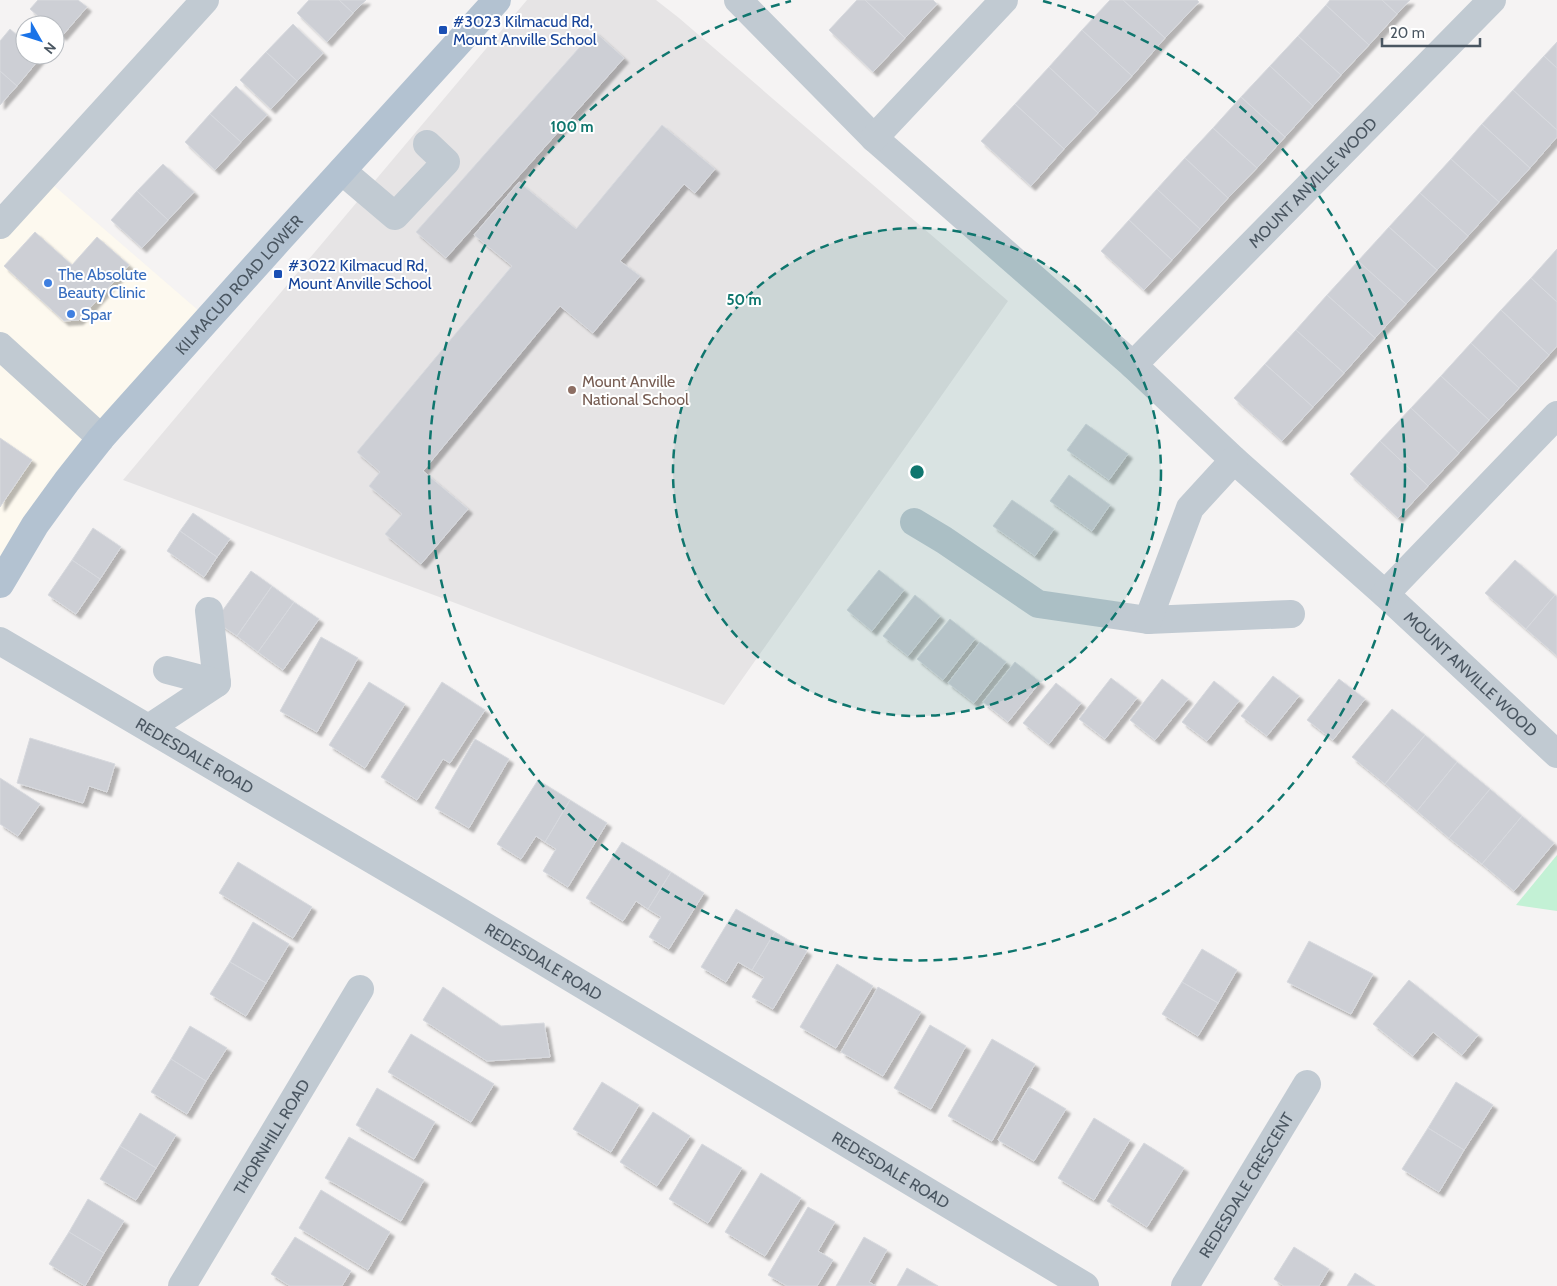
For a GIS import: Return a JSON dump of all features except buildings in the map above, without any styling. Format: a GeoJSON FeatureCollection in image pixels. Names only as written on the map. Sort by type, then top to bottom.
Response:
{"type":"FeatureCollection","features":[{"type":"Feature","properties":{"kind":"main road","name":"KILMACUD ROAD LOWER"},"geometry":{"type":"LineString","coordinates":[[0,584],[35,525],[101,438],[497,0]]}},
{"type":"Feature","properties":{"kind":"street"},"geometry":{"type":"LineString","coordinates":[[0,225],[205,0]]}},
{"type":"Feature","properties":{"kind":"street"},"geometry":{"type":"LineString","coordinates":[[874,138],[1004,0]]}},
{"type":"Feature","properties":{"kind":"street","name":"MOUNT ANVILLE WOOD"},"geometry":{"type":"LineString","coordinates":[[1133,365],[1492,0]]}},
{"type":"Feature","properties":{"kind":"street","name":"MOUNT ANVILLE WOOD"},"geometry":{"type":"LineString","coordinates":[[750,4],[874,138],[1133,365],[1234,460],[1385,594],[1557,754]]}},
{"type":"Feature","properties":{"kind":"street"},"geometry":{"type":"LineString","coordinates":[[342,171],[395,216],[446,162],[427,144]]}},
{"type":"Feature","properties":{"kind":"street"},"geometry":{"type":"LineString","coordinates":[[0,346],[101,438]]}},
{"type":"Feature","properties":{"kind":"street"},"geometry":{"type":"LineString","coordinates":[[1385,594],[1557,415]]}},
{"type":"Feature","properties":{"kind":"street"},"geometry":{"type":"LineString","coordinates":[[1148,620],[1190,508],[1234,460]]}},
{"type":"Feature","properties":{"kind":"street"},"geometry":{"type":"LineString","coordinates":[[914,522],[944,540],[1038,604],[1148,620],[1291,614]]}},
{"type":"Feature","properties":{"kind":"street"},"geometry":{"type":"LineString","coordinates":[[209,611],[217,684]]}},
{"type":"Feature","properties":{"kind":"street","name":"REDESDALE ROAD"},"geometry":{"type":"LineString","coordinates":[[0,641],[451,906],[1085,1286]]}},
{"type":"Feature","properties":{"kind":"street"},"geometry":{"type":"LineString","coordinates":[[167,670],[217,684]]}},
{"type":"Feature","properties":{"kind":"street"},"geometry":{"type":"LineString","coordinates":[[149,728],[217,684]]}},
{"type":"Feature","properties":{"kind":"street","name":"THORNHILL ROAD"},"geometry":{"type":"LineString","coordinates":[[182,1286],[360,989]]}},
{"type":"Feature","properties":{"kind":"street","name":"REDESDALE CRESCENT"},"geometry":{"type":"LineString","coordinates":[[1185,1286],[1307,1084]]}},
{"type":"Feature","properties":{"kind":"shaded area","name":"Mount Anville National School"},"geometry":{"type":"Polygon","coordinates":[[[527,0],[656,0],[1008,301],[724,705],[123,480],[527,0]]]}},
{"type":"Feature","properties":{"kind":"shaded area"},"geometry":{"type":"Polygon","coordinates":[[[44,177],[206,317],[0,586],[0,225],[44,177]]]}},
{"type":"Feature","properties":{"kind":"green space"},"geometry":{"type":"Polygon","coordinates":[[[1557,855],[1557,911],[1516,905],[1557,855]]]}},
{"type":"Feature","properties":{"kind":"place","name":"#3023 Kilmacud Rd, Mount Anville School"},"geometry":{"type":"Point","coordinates":[443,30]}},
{"type":"Feature","properties":{"kind":"place","name":"#3022 Kilmacud Rd, Mount Anville School"},"geometry":{"type":"Point","coordinates":[278,274]}},
{"type":"Feature","properties":{"kind":"place","name":"The Absolute Beauty Clinic"},"geometry":{"type":"Point","coordinates":[48,283]}},
{"type":"Feature","properties":{"kind":"place","name":"Spar"},"geometry":{"type":"Point","coordinates":[71,314]}},
{"type":"Feature","properties":{"kind":"place","name":"Mount Anville National School"},"geometry":{"type":"Point","coordinates":[572,390]}}]}
